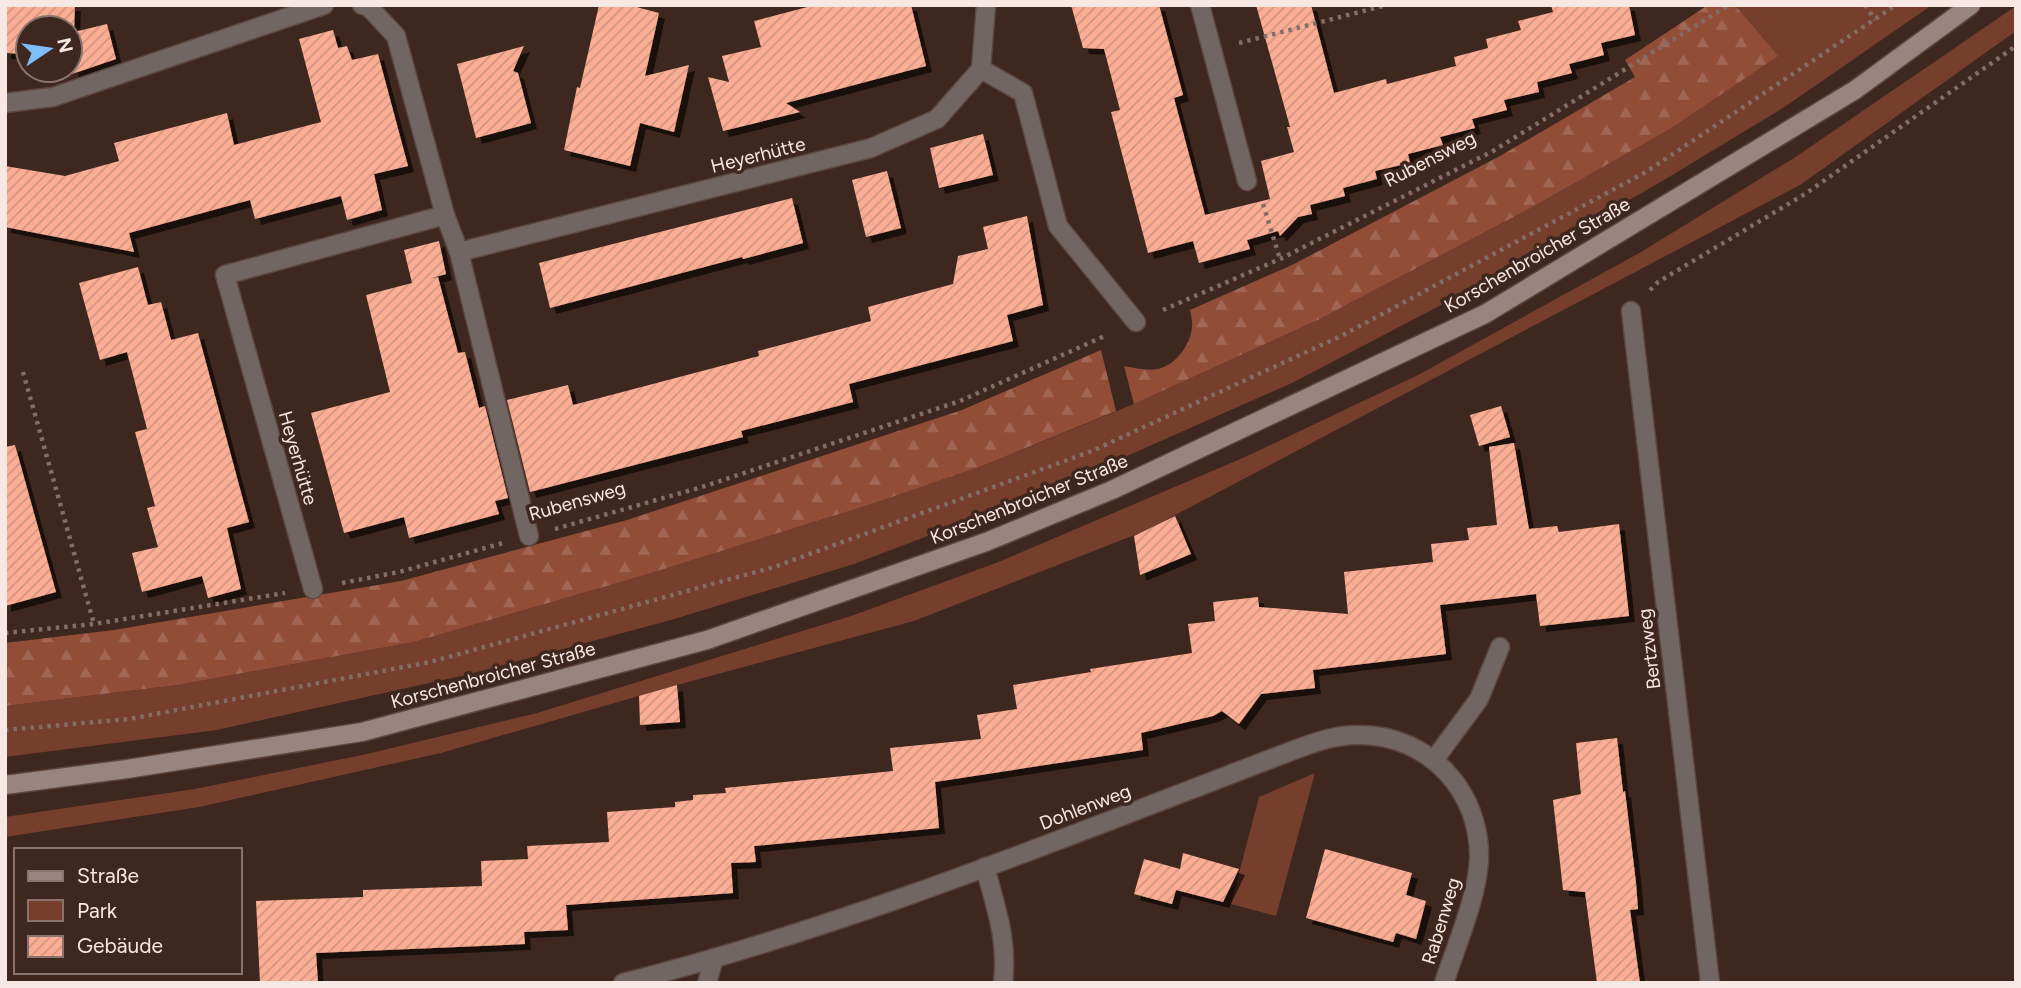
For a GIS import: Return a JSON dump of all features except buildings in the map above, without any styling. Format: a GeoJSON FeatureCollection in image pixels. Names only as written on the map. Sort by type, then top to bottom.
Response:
{"type":"FeatureCollection","features":[{"type":"Feature","properties":{"kind":"main road","name":"Korschenbroicher Straße"},"geometry":{"type":"LineString","coordinates":[[5,785],[362,732],[706,640],[986,542],[1112,490],[1485,314],[1855,90],[1971,5]]}},
{"type":"Feature","properties":{"kind":"street"},"geometry":{"type":"LineString","coordinates":[[5,103],[53,97],[324,5]]}},
{"type":"Feature","properties":{"kind":"street"},"geometry":{"type":"LineString","coordinates":[[362,5],[368,6],[396,36],[444,215],[459,252],[529,536]]}},
{"type":"Feature","properties":{"kind":"street"},"geometry":{"type":"LineString","coordinates":[[986,5],[981,69],[1023,93],[1058,226],[1136,322]]}},
{"type":"Feature","properties":{"kind":"street"},"geometry":{"type":"LineString","coordinates":[[1200,5],[1247,181]]}},
{"type":"Feature","properties":{"kind":"street","name":"Heyerhütte"},"geometry":{"type":"LineString","coordinates":[[459,252],[871,148],[937,119],[981,69]]}},
{"type":"Feature","properties":{"kind":"street","name":"Heyerhütte"},"geometry":{"type":"LineString","coordinates":[[313,589],[225,275],[444,215]]}},
{"type":"Feature","properties":{"kind":"street","name":"Bertzweg"},"geometry":{"type":"LineString","coordinates":[[1631,311],[1710,983]]}},
{"type":"Feature","properties":{"kind":"street"},"geometry":{"type":"LineString","coordinates":[[1434,760],[1479,699],[1500,646]]}},
{"type":"Feature","properties":{"kind":"street","name":"Dohlenweg"},"geometry":{"type":"LineString","coordinates":[[623,983],[850,916],[1336,736],[1388,738],[1434,760]]}},
{"type":"Feature","properties":{"kind":"street","name":"Rabenweg"},"geometry":{"type":"LineString","coordinates":[[1434,760],[1452,777],[1465,797],[1471,808],[1479,840],[1475,888],[1444,983]]}},
{"type":"Feature","properties":{"kind":"street"},"geometry":{"type":"LineString","coordinates":[[985,867],[1005,946],[1003,983]]}},
{"type":"Feature","properties":{"kind":"street"},"geometry":{"type":"LineString","coordinates":[[707,983],[714,958]]}},
{"type":"Feature","properties":{"kind":"path"},"geometry":{"type":"LineString","coordinates":[[1212,49],[1387,5]]}},
{"type":"Feature","properties":{"kind":"path","name":"Rubensweg"},"geometry":{"type":"LineString","coordinates":[[5,633],[94,624],[313,589],[399,572],[702,487],[960,401],[1280,259],[1493,151],[1729,5]]}},
{"type":"Feature","properties":{"kind":"path"},"geometry":{"type":"LineString","coordinates":[[1865,5],[1875,20]]}},
{"type":"Feature","properties":{"kind":"path"},"geometry":{"type":"LineString","coordinates":[[5,730],[129,719],[430,662],[774,567],[1092,451],[1343,335],[1646,172],[1896,5]]}},
{"type":"Feature","properties":{"kind":"path"},"geometry":{"type":"LineString","coordinates":[[1631,311],[1658,282],[1805,194],[2016,46]]}},
{"type":"Feature","properties":{"kind":"path"},"geometry":{"type":"LineString","coordinates":[[1247,181],[1260,194],[1280,259]]}},
{"type":"Feature","properties":{"kind":"path"},"geometry":{"type":"LineString","coordinates":[[23,372],[94,624]]}},
{"type":"Feature","properties":{"kind":"green space"},"geometry":{"type":"Polygon","coordinates":[[[1708,5],[1735,5],[1778,56],[1670,129],[1529,209],[1318,320],[1134,404],[1124,366],[1158,369],[1171,363],[1186,347],[1191,334],[1190,310],[1292,265],[1500,156],[1635,77],[1625,60],[1708,5]]]}},
{"type":"Feature","properties":{"kind":"green space"},"geometry":{"type":"Polygon","coordinates":[[[1735,5],[1932,5],[1786,106],[1506,271],[1292,383],[1057,487],[854,564],[671,620],[470,674],[217,730],[5,757],[5,706],[178,685],[414,642],[645,575],[875,503],[982,466],[1134,404],[1318,320],[1529,209],[1670,129],[1777,56],[1735,5]]]}},
{"type":"Feature","properties":{"kind":"green space"},"geometry":{"type":"Polygon","coordinates":[[[2016,6],[2016,31],[1800,185],[1145,531],[914,621],[441,753],[199,807],[5,837],[5,817],[195,789],[367,754],[537,713],[851,616],[996,563],[1245,457],[1418,375],[1641,252],[1794,158],[2016,6]]]}},
{"type":"Feature","properties":{"kind":"green space"},"geometry":{"type":"Polygon","coordinates":[[[1101,350],[1116,411],[982,466],[875,503],[645,575],[414,642],[178,685],[5,706],[5,643],[114,630],[401,581],[627,520],[962,410],[1101,350]]]}},
{"type":"Feature","properties":{"kind":"green space"},"geometry":{"type":"Polygon","coordinates":[[[1315,773],[1276,916],[1231,904],[1259,797],[1315,773]]]}}]}
